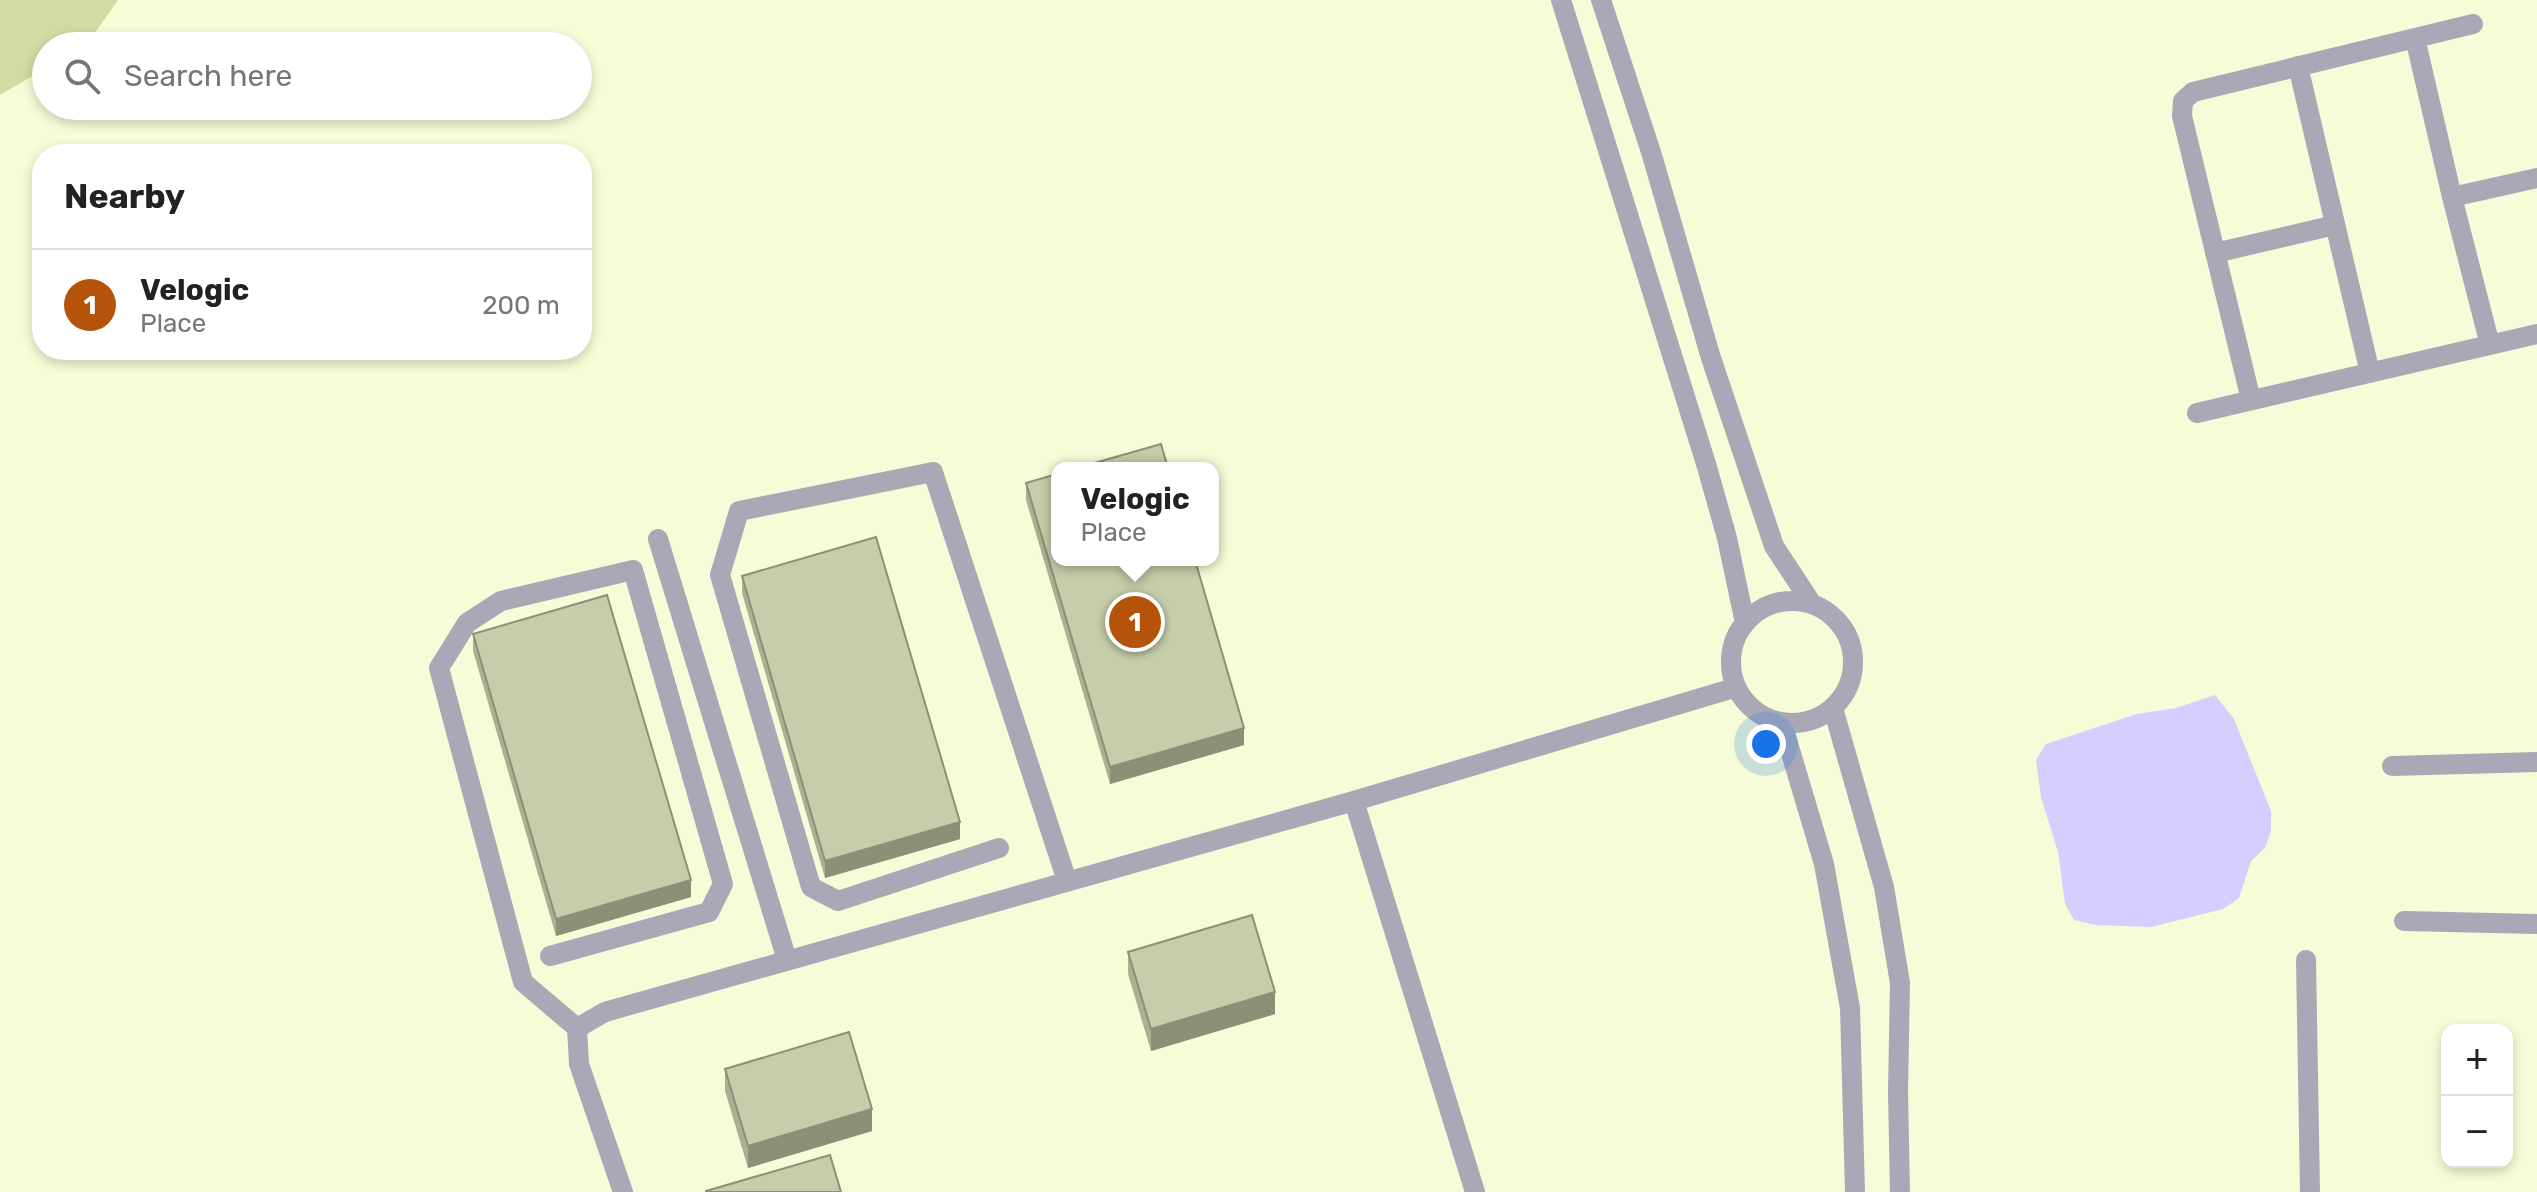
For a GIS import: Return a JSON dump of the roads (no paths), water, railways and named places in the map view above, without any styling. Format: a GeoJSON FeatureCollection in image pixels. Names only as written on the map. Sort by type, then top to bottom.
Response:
{"type":"FeatureCollection","features":[{"type":"Feature","properties":{"kind":"street"},"geometry":{"type":"LineString","coordinates":[[1561,0],[1711,481],[1745,623]]}},
{"type":"Feature","properties":{"kind":"street"},"geometry":{"type":"LineString","coordinates":[[1601,0],[1651,152],[1711,358],[1774,546],[1812,604]]}},
{"type":"Feature","properties":{"kind":"street"},"geometry":{"type":"LineString","coordinates":[[2251,400],[2182,116],[2183,101],[2193,92],[2473,24]]}},
{"type":"Feature","properties":{"kind":"street"},"geometry":{"type":"LineString","coordinates":[[2415,38],[2490,345]]}},
{"type":"Feature","properties":{"kind":"street"},"geometry":{"type":"LineString","coordinates":[[2298,66],[2370,373]]}},
{"type":"Feature","properties":{"kind":"street"},"geometry":{"type":"LineString","coordinates":[[2452,197],[2537,178]]}},
{"type":"Feature","properties":{"kind":"street"},"geometry":{"type":"LineString","coordinates":[[2215,253],[2335,225]]}},
{"type":"Feature","properties":{"kind":"street"},"geometry":{"type":"LineString","coordinates":[[2197,413],[2537,334]]}},
{"type":"Feature","properties":{"kind":"street"},"geometry":{"type":"LineString","coordinates":[[999,848],[838,901],[811,887],[720,575],[739,511],[933,472],[1067,881]]}},
{"type":"Feature","properties":{"kind":"street"},"geometry":{"type":"LineString","coordinates":[[658,539],[787,960]]}},
{"type":"Feature","properties":{"kind":"street"},"geometry":{"type":"LineString","coordinates":[[550,956],[709,912],[723,884],[633,570],[501,601],[467,623],[439,668],[523,982],[577,1028],[579,1064],[623,1192]]}},
{"type":"Feature","properties":{"kind":"street"},"geometry":{"type":"LineString","coordinates":[[1793,601],[1812,604],[1828,612],[1842,625],[1854,659],[1852,678],[1845,695],[1818,718],[1800,723],[1782,723],[1753,710],[1734,688],[1731,660],[1735,641],[1745,623],[1758,611],[1775,603],[1793,601]]}},
{"type":"Feature","properties":{"kind":"street"},"geometry":{"type":"LineString","coordinates":[[577,1028],[605,1012],[1354,801],[1734,688]]}},
{"type":"Feature","properties":{"kind":"street"},"geometry":{"type":"LineString","coordinates":[[1833,708],[1884,887],[1900,983],[1900,1192]]}},
{"type":"Feature","properties":{"kind":"street"},"geometry":{"type":"LineString","coordinates":[[1782,723],[1824,864],[1850,1008],[1855,1192]]}},
{"type":"Feature","properties":{"kind":"street"},"geometry":{"type":"LineString","coordinates":[[2392,766],[2537,762]]}},
{"type":"Feature","properties":{"kind":"street"},"geometry":{"type":"LineString","coordinates":[[1354,801],[1475,1192]]}},
{"type":"Feature","properties":{"kind":"street"},"geometry":{"type":"LineString","coordinates":[[2404,921],[2537,924]]}},
{"type":"Feature","properties":{"kind":"street"},"geometry":{"type":"LineString","coordinates":[[2306,960],[2310,1192]]}},
{"type":"Feature","properties":{"kind":"place","name":"Velogic"},"geometry":{"type":"Point","coordinates":[1135,622]}}]}
